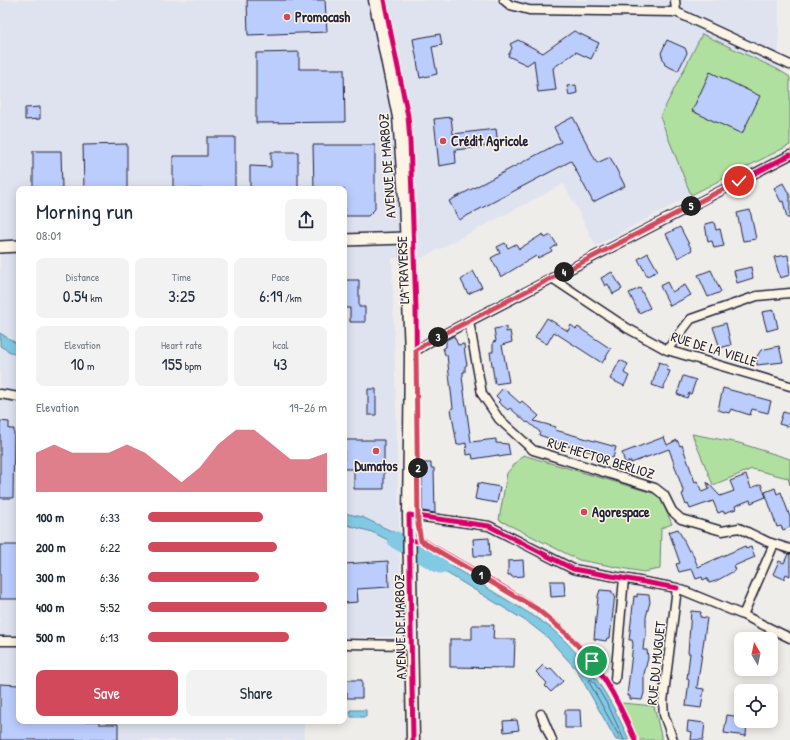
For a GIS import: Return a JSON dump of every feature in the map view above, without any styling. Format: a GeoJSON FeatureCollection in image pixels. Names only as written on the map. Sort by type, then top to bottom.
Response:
{"type":"FeatureCollection","features":[{"type":"Feature","properties":{"kind":"main road","name":"AVENUE DE MARBOZ"},"geometry":{"type":"LineString","coordinates":[[375,0],[402,138],[411,354],[410,515],[413,740]]}},
{"type":"Feature","properties":{"kind":"street"},"geometry":{"type":"LineString","coordinates":[[504,0],[510,5],[529,10],[676,12],[790,65]]}},
{"type":"Feature","properties":{"kind":"street"},"geometry":{"type":"LineString","coordinates":[[675,0],[676,12]]}},
{"type":"Feature","properties":{"kind":"street"},"geometry":{"type":"LineString","coordinates":[[411,354],[432,340],[790,155]]}},
{"type":"Feature","properties":{"kind":"street"},"geometry":{"type":"LineString","coordinates":[[347,240],[406,238]]}},
{"type":"Feature","properties":{"kind":"street"},"geometry":{"type":"LineString","coordinates":[[0,246],[16,246]]}},
{"type":"Feature","properties":{"kind":"street","name":"RUE DE LA VIELLE"},"geometry":{"type":"LineString","coordinates":[[552,278],[627,328],[667,350],[790,386]]}},
{"type":"Feature","properties":{"kind":"street"},"geometry":{"type":"LineString","coordinates":[[667,350],[691,319],[757,296],[790,293]]}},
{"type":"Feature","properties":{"kind":"street","name":"RUE HECTOR BERLIOZ"},"geometry":{"type":"LineString","coordinates":[[469,321],[482,394],[499,420],[533,450],[655,488],[664,495],[672,512],[681,519],[722,531],[739,528],[774,544],[790,549]]}},
{"type":"Feature","properties":{"kind":"street"},"geometry":{"type":"LineString","coordinates":[[0,394],[16,397]]}},
{"type":"Feature","properties":{"kind":"street"},"geometry":{"type":"LineString","coordinates":[[410,515],[489,526],[573,569],[678,588],[743,615],[790,638]]}},
{"type":"Feature","properties":{"kind":"street"},"geometry":{"type":"LineString","coordinates":[[743,615],[774,544]]}},
{"type":"Feature","properties":{"kind":"street"},"geometry":{"type":"LineString","coordinates":[[615,679],[624,578]]}},
{"type":"Feature","properties":{"kind":"street","name":"RUE DU MUGUET"},"geometry":{"type":"LineString","coordinates":[[673,740],[664,715],[663,702],[678,588]]}},
{"type":"Feature","properties":{"kind":"street"},"geometry":{"type":"LineString","coordinates":[[0,641],[16,641]]}},
{"type":"Feature","properties":{"kind":"street"},"geometry":{"type":"LineString","coordinates":[[347,644],[412,644]]}},
{"type":"Feature","properties":{"kind":"street"},"geometry":{"type":"LineString","coordinates":[[541,714],[552,740]]}},
{"type":"Feature","properties":{"kind":"shaded area"},"geometry":{"type":"Polygon","coordinates":[[[0,0],[779,0],[779,70],[702,34],[661,117],[691,195],[596,246],[564,184],[422,258],[392,258],[402,636],[347,638],[347,186],[16,186],[16,724],[304,724],[304,740],[0,740],[0,0]]]}},
{"type":"Feature","properties":{"kind":"green space"},"geometry":{"type":"Polygon","coordinates":[[[702,34],[779,70],[790,77],[790,145],[691,195],[660,117],[702,34]]]}},
{"type":"Feature","properties":{"kind":"green space"},"geometry":{"type":"Polygon","coordinates":[[[692,434],[739,443],[790,459],[790,485],[788,478],[752,469],[713,485],[692,434]]]}},
{"type":"Feature","properties":{"kind":"green space","name":"Agorespace"},"geometry":{"type":"Polygon","coordinates":[[[523,455],[656,494],[661,499],[672,524],[661,528],[660,569],[643,572],[579,560],[499,520],[507,473],[523,455]]]}},
{"type":"Feature","properties":{"kind":"green space"},"geometry":{"type":"Polygon","coordinates":[[[622,703],[654,706],[662,740],[638,740],[622,703]]]}},
{"type":"Feature","properties":{"kind":"water"},"geometry":{"type":"Polygon","coordinates":[[[0,333],[16,343],[16,355],[0,346],[0,333]]]}},
{"type":"Feature","properties":{"kind":"water"},"geometry":{"type":"Polygon","coordinates":[[[347,514],[362,517],[406,538],[408,550],[372,532],[347,525],[347,514]]]}},
{"type":"Feature","properties":{"kind":"water"},"geometry":{"type":"Polygon","coordinates":[[[421,548],[531,614],[551,628],[564,640],[586,666],[606,694],[629,740],[616,740],[576,669],[547,637],[529,623],[422,558],[421,548]]]}},
{"type":"Feature","properties":{"kind":"water"},"geometry":{"type":"Polygon","coordinates":[[[350,710],[366,710],[366,717],[351,717],[350,710]]]}},
{"type":"Feature","properties":{"kind":"building","name":"Promocash"},"geometry":{"type":"Polygon","coordinates":[[[247,0],[325,0],[327,32],[248,35],[247,0]]]}},
{"type":"Feature","properties":{"kind":"building"},"geometry":{"type":"Polygon","coordinates":[[[574,31],[599,43],[591,59],[576,52],[553,68],[556,90],[538,92],[534,60],[527,65],[508,56],[512,48],[510,44],[518,40],[543,53],[574,31]]]}},
{"type":"Feature","properties":{"kind":"building"},"geometry":{"type":"Polygon","coordinates":[[[440,34],[442,45],[432,47],[437,74],[420,78],[413,39],[440,34]]]}},
{"type":"Feature","properties":{"kind":"building"},"geometry":{"type":"Polygon","coordinates":[[[667,40],[685,48],[687,53],[678,71],[665,65],[661,53],[667,40]]]}},
{"type":"Feature","properties":{"kind":"building"},"geometry":{"type":"Polygon","coordinates":[[[299,52],[299,69],[344,69],[345,122],[256,123],[256,53],[299,52]]]}},
{"type":"Feature","properties":{"kind":"building"},"geometry":{"type":"Polygon","coordinates":[[[710,72],[760,96],[742,134],[692,111],[710,72]]]}},
{"type":"Feature","properties":{"kind":"building"},"geometry":{"type":"Polygon","coordinates":[[[576,85],[577,93],[569,95],[567,86],[576,85]]]}},
{"type":"Feature","properties":{"kind":"building"},"geometry":{"type":"Polygon","coordinates":[[[40,107],[40,119],[25,120],[25,108],[40,107]]]}},
{"type":"Feature","properties":{"kind":"building"},"geometry":{"type":"Polygon","coordinates":[[[451,117],[453,134],[496,129],[498,145],[455,150],[456,163],[439,166],[434,119],[451,117]]]}},
{"type":"Feature","properties":{"kind":"building"},"geometry":{"type":"Polygon","coordinates":[[[573,117],[597,163],[610,157],[625,186],[593,202],[571,161],[459,220],[449,201],[561,142],[554,127],[573,117]]]}},
{"type":"Feature","properties":{"kind":"building"},"geometry":{"type":"Polygon","coordinates":[[[207,137],[235,137],[235,186],[173,186],[173,156],[207,156],[207,137]]]}},
{"type":"Feature","properties":{"kind":"building"},"geometry":{"type":"Polygon","coordinates":[[[127,144],[127,186],[84,186],[83,145],[127,144]]]}},
{"type":"Feature","properties":{"kind":"building"},"geometry":{"type":"Polygon","coordinates":[[[313,145],[375,145],[375,209],[368,216],[347,216],[347,186],[314,186],[313,145]]]}},
{"type":"Feature","properties":{"kind":"building"},"geometry":{"type":"Polygon","coordinates":[[[33,151],[61,151],[62,186],[33,186],[33,151]]]}},
{"type":"Feature","properties":{"kind":"building"},"geometry":{"type":"Polygon","coordinates":[[[271,152],[298,152],[298,186],[250,186],[250,166],[271,167],[271,152]]]}},
{"type":"Feature","properties":{"kind":"building"},"geometry":{"type":"Polygon","coordinates":[[[783,183],[790,196],[790,218],[787,218],[783,201],[781,202],[774,188],[783,183]]]}},
{"type":"Feature","properties":{"kind":"building"},"geometry":{"type":"Polygon","coordinates":[[[750,210],[756,239],[743,241],[737,213],[750,210]]]}},
{"type":"Feature","properties":{"kind":"building"},"geometry":{"type":"Polygon","coordinates":[[[714,222],[716,230],[720,229],[724,246],[714,248],[712,241],[708,242],[705,224],[714,222]]]}},
{"type":"Feature","properties":{"kind":"building"},"geometry":{"type":"Polygon","coordinates":[[[680,227],[692,250],[678,258],[666,234],[680,227]]]}},
{"type":"Feature","properties":{"kind":"building"},"geometry":{"type":"Polygon","coordinates":[[[543,234],[545,238],[551,235],[557,245],[551,249],[552,251],[538,258],[536,256],[501,277],[491,258],[500,253],[497,247],[505,243],[508,248],[516,244],[519,249],[543,234]]]}},
{"type":"Feature","properties":{"kind":"building"},"geometry":{"type":"Polygon","coordinates":[[[648,253],[658,271],[647,276],[638,259],[648,253]]]}},
{"type":"Feature","properties":{"kind":"building"},"geometry":{"type":"Polygon","coordinates":[[[788,255],[790,275],[780,278],[774,257],[788,255]]]}},
{"type":"Feature","properties":{"kind":"building"},"geometry":{"type":"Polygon","coordinates":[[[751,267],[753,278],[737,283],[734,271],[751,267]]]}},
{"type":"Feature","properties":{"kind":"building"},"geometry":{"type":"Polygon","coordinates":[[[711,270],[721,292],[708,297],[698,275],[711,270]]]}},
{"type":"Feature","properties":{"kind":"building"},"geometry":{"type":"Polygon","coordinates":[[[473,271],[482,287],[468,294],[461,280],[473,271]]]}},
{"type":"Feature","properties":{"kind":"building"},"geometry":{"type":"Polygon","coordinates":[[[612,272],[622,289],[613,294],[608,284],[605,286],[601,278],[612,272]]]}},
{"type":"Feature","properties":{"kind":"building"},"geometry":{"type":"Polygon","coordinates":[[[347,280],[359,280],[359,307],[365,307],[365,322],[350,322],[350,308],[347,308],[347,280]]]}},
{"type":"Feature","properties":{"kind":"building"},"geometry":{"type":"Polygon","coordinates":[[[667,282],[672,292],[685,285],[691,295],[670,306],[660,286],[667,282]]]}},
{"type":"Feature","properties":{"kind":"building"},"geometry":{"type":"Polygon","coordinates":[[[640,288],[650,308],[639,313],[629,293],[640,288]]]}},
{"type":"Feature","properties":{"kind":"building"},"geometry":{"type":"Polygon","coordinates":[[[774,310],[778,328],[767,331],[762,312],[774,310]]]}},
{"type":"Feature","properties":{"kind":"building"},"geometry":{"type":"Polygon","coordinates":[[[547,318],[568,331],[571,325],[576,329],[578,327],[611,349],[602,363],[554,332],[547,344],[535,337],[547,318]]]}},
{"type":"Feature","properties":{"kind":"building"},"geometry":{"type":"Polygon","coordinates":[[[726,323],[731,345],[720,348],[713,327],[726,323]]]}},
{"type":"Feature","properties":{"kind":"building"},"geometry":{"type":"Polygon","coordinates":[[[506,327],[506,332],[510,331],[512,342],[502,345],[509,382],[495,384],[490,352],[493,352],[493,342],[496,341],[494,329],[506,327]]]}},
{"type":"Feature","properties":{"kind":"building"},"geometry":{"type":"Polygon","coordinates":[[[454,336],[458,345],[464,344],[467,365],[465,366],[465,372],[463,372],[462,377],[471,442],[496,439],[496,443],[508,444],[510,455],[499,457],[498,455],[473,459],[472,454],[467,455],[466,443],[457,445],[451,409],[453,408],[447,355],[445,355],[443,348],[446,347],[446,340],[454,336]]]}},
{"type":"Feature","properties":{"kind":"building"},"geometry":{"type":"Polygon","coordinates":[[[779,346],[783,362],[757,365],[756,358],[761,350],[779,346]]]}},
{"type":"Feature","properties":{"kind":"building"},"geometry":{"type":"Polygon","coordinates":[[[620,360],[628,364],[624,373],[629,376],[624,386],[610,379],[620,360]]]}},
{"type":"Feature","properties":{"kind":"building"},"geometry":{"type":"Polygon","coordinates":[[[659,362],[668,366],[667,370],[670,371],[663,389],[652,385],[659,362]]]}},
{"type":"Feature","properties":{"kind":"building"},"geometry":{"type":"Polygon","coordinates":[[[683,376],[696,380],[691,394],[689,393],[687,398],[677,394],[683,376]]]}},
{"type":"Feature","properties":{"kind":"building"},"geometry":{"type":"Polygon","coordinates":[[[503,388],[520,403],[522,401],[539,416],[534,421],[556,427],[555,430],[616,447],[613,458],[607,457],[607,459],[596,456],[596,453],[551,442],[548,438],[539,435],[540,432],[528,422],[527,423],[510,408],[508,410],[498,402],[500,400],[496,396],[503,388]]]}},
{"type":"Feature","properties":{"kind":"building"},"geometry":{"type":"Polygon","coordinates":[[[723,388],[771,401],[768,413],[752,409],[750,415],[731,409],[729,413],[718,410],[723,388]]]}},
{"type":"Feature","properties":{"kind":"building"},"geometry":{"type":"Polygon","coordinates":[[[368,389],[376,389],[376,415],[368,415],[368,389]]]}},
{"type":"Feature","properties":{"kind":"building"},"geometry":{"type":"Polygon","coordinates":[[[783,412],[790,414],[790,427],[779,424],[783,412]]]}},
{"type":"Feature","properties":{"kind":"building"},"geometry":{"type":"Polygon","coordinates":[[[0,421],[9,422],[9,429],[14,429],[13,498],[0,498],[0,421]]]}},
{"type":"Feature","properties":{"kind":"building"},"geometry":{"type":"Polygon","coordinates":[[[664,437],[667,445],[677,440],[680,446],[682,445],[695,482],[697,481],[702,492],[709,489],[707,482],[720,496],[734,491],[730,481],[746,475],[751,488],[761,484],[766,497],[751,503],[750,500],[735,506],[736,509],[724,513],[723,511],[718,513],[713,501],[690,509],[688,504],[686,505],[682,494],[684,493],[669,449],[631,463],[631,461],[625,463],[622,453],[664,437]]]}},
{"type":"Feature","properties":{"kind":"building"},"geometry":{"type":"Polygon","coordinates":[[[347,440],[384,440],[384,489],[354,489],[354,469],[347,469],[347,440]]]}},
{"type":"Feature","properties":{"kind":"building"},"geometry":{"type":"Polygon","coordinates":[[[422,463],[431,463],[431,468],[434,468],[435,513],[422,511],[422,463]]]}},
{"type":"Feature","properties":{"kind":"building"},"geometry":{"type":"Polygon","coordinates":[[[478,483],[500,487],[497,503],[475,499],[478,483]]]}},
{"type":"Feature","properties":{"kind":"building"},"geometry":{"type":"Polygon","coordinates":[[[775,488],[777,494],[781,492],[790,517],[790,527],[783,530],[781,526],[777,527],[765,492],[775,488]]]}},
{"type":"Feature","properties":{"kind":"building"},"geometry":{"type":"Polygon","coordinates":[[[678,529],[689,551],[691,550],[698,567],[745,546],[746,549],[751,547],[755,557],[734,566],[736,570],[716,581],[709,583],[707,578],[703,580],[702,577],[696,579],[692,569],[679,572],[676,564],[680,563],[669,532],[678,529]]]}},
{"type":"Feature","properties":{"kind":"building"},"geometry":{"type":"Polygon","coordinates":[[[489,538],[490,556],[474,556],[473,539],[489,538]]]}},
{"type":"Feature","properties":{"kind":"building"},"geometry":{"type":"Polygon","coordinates":[[[0,545],[16,545],[16,599],[0,599],[0,545]]]}},
{"type":"Feature","properties":{"kind":"building"},"geometry":{"type":"Polygon","coordinates":[[[788,554],[790,554],[790,576],[786,574],[784,579],[773,574],[779,561],[784,563],[788,554]]]}},
{"type":"Feature","properties":{"kind":"building"},"geometry":{"type":"Polygon","coordinates":[[[523,560],[524,576],[512,577],[511,575],[508,575],[508,561],[523,560]]]}},
{"type":"Feature","properties":{"kind":"building"},"geometry":{"type":"Polygon","coordinates":[[[388,561],[389,587],[357,589],[358,602],[347,603],[347,564],[388,561]]]}},
{"type":"Feature","properties":{"kind":"building"},"geometry":{"type":"Polygon","coordinates":[[[550,581],[564,581],[565,596],[551,597],[550,581]]]}},
{"type":"Feature","properties":{"kind":"building"},"geometry":{"type":"Polygon","coordinates":[[[600,590],[612,591],[612,594],[615,594],[610,638],[607,638],[606,641],[594,639],[598,596],[600,590]]]}},
{"type":"Feature","properties":{"kind":"building"},"geometry":{"type":"Polygon","coordinates":[[[637,594],[649,595],[650,602],[646,617],[646,638],[644,640],[643,650],[647,650],[648,658],[644,674],[644,693],[642,700],[630,699],[630,696],[627,696],[633,644],[632,640],[629,640],[634,596],[637,597],[637,594]]]}},
{"type":"Feature","properties":{"kind":"building"},"geometry":{"type":"Polygon","coordinates":[[[691,611],[701,612],[700,617],[707,618],[697,688],[704,689],[701,708],[686,706],[689,680],[687,679],[690,653],[688,653],[691,611]]]}},
{"type":"Feature","properties":{"kind":"building"},"geometry":{"type":"Polygon","coordinates":[[[472,625],[494,625],[493,639],[515,639],[514,668],[450,667],[450,639],[472,639],[472,625]]]}},
{"type":"Feature","properties":{"kind":"building"},"geometry":{"type":"Polygon","coordinates":[[[543,665],[548,670],[551,668],[563,681],[551,692],[545,686],[547,683],[536,672],[543,665]]]}},
{"type":"Feature","properties":{"kind":"building"},"geometry":{"type":"Polygon","coordinates":[[[347,680],[362,680],[362,698],[347,698],[347,680]]]}},
{"type":"Feature","properties":{"kind":"building"},"geometry":{"type":"Polygon","coordinates":[[[0,684],[16,685],[16,724],[118,724],[118,740],[0,740],[0,684]]]}},
{"type":"Feature","properties":{"kind":"building"},"geometry":{"type":"Polygon","coordinates":[[[565,710],[580,710],[581,728],[565,728],[565,710]]]}},
{"type":"Feature","properties":{"kind":"building"},"geometry":{"type":"Polygon","coordinates":[[[727,715],[734,716],[734,728],[747,728],[746,736],[724,733],[727,715]]]}},
{"type":"Feature","properties":{"kind":"building"},"geometry":{"type":"Polygon","coordinates":[[[517,720],[519,730],[504,732],[503,721],[517,720]]]}},
{"type":"Feature","properties":{"kind":"building"},"geometry":{"type":"Polygon","coordinates":[[[688,721],[705,723],[703,740],[691,740],[692,732],[687,731],[688,721]]]}},
{"type":"Feature","properties":{"kind":"waterway"},"geometry":{"type":"LineString","coordinates":[[396,540],[440,565]]}},
{"type":"Feature","properties":{"kind":"cycle path","name":"LA TRAVERSE"},"geometry":{"type":"LineString","coordinates":[[384,0],[408,116],[410,141],[416,308],[418,524],[421,541]]}},
{"type":"Feature","properties":{"kind":"cycle path"},"geometry":{"type":"LineString","coordinates":[[435,339],[790,155]]}},
{"type":"Feature","properties":{"kind":"cycle path"},"geometry":{"type":"LineString","coordinates":[[413,740],[409,515],[489,526],[573,569],[677,588]]}},
{"type":"Feature","properties":{"kind":"cycle path"},"geometry":{"type":"LineString","coordinates":[[416,541],[424,541],[517,595],[535,607],[567,633],[588,656],[607,683],[635,740]]}},
{"type":"Feature","properties":{"kind":"place","name":"Promocash"},"geometry":{"type":"Point","coordinates":[287,17]}},
{"type":"Feature","properties":{"kind":"place","name":"Crédit Agricole"},"geometry":{"type":"Point","coordinates":[443,141]}},
{"type":"Feature","properties":{"kind":"place","name":"Dumatos"},"geometry":{"type":"Point","coordinates":[376,451]}},
{"type":"Feature","properties":{"kind":"place","name":"Agorespace"},"geometry":{"type":"Point","coordinates":[584,512]}},
{"type":"Feature","properties":{"kind":"route"},"geometry":{"type":"LineString","coordinates":[[592,661],[567,634],[537,609],[421,541],[418,524],[416,350],[432,340],[739,181]]}}]}
